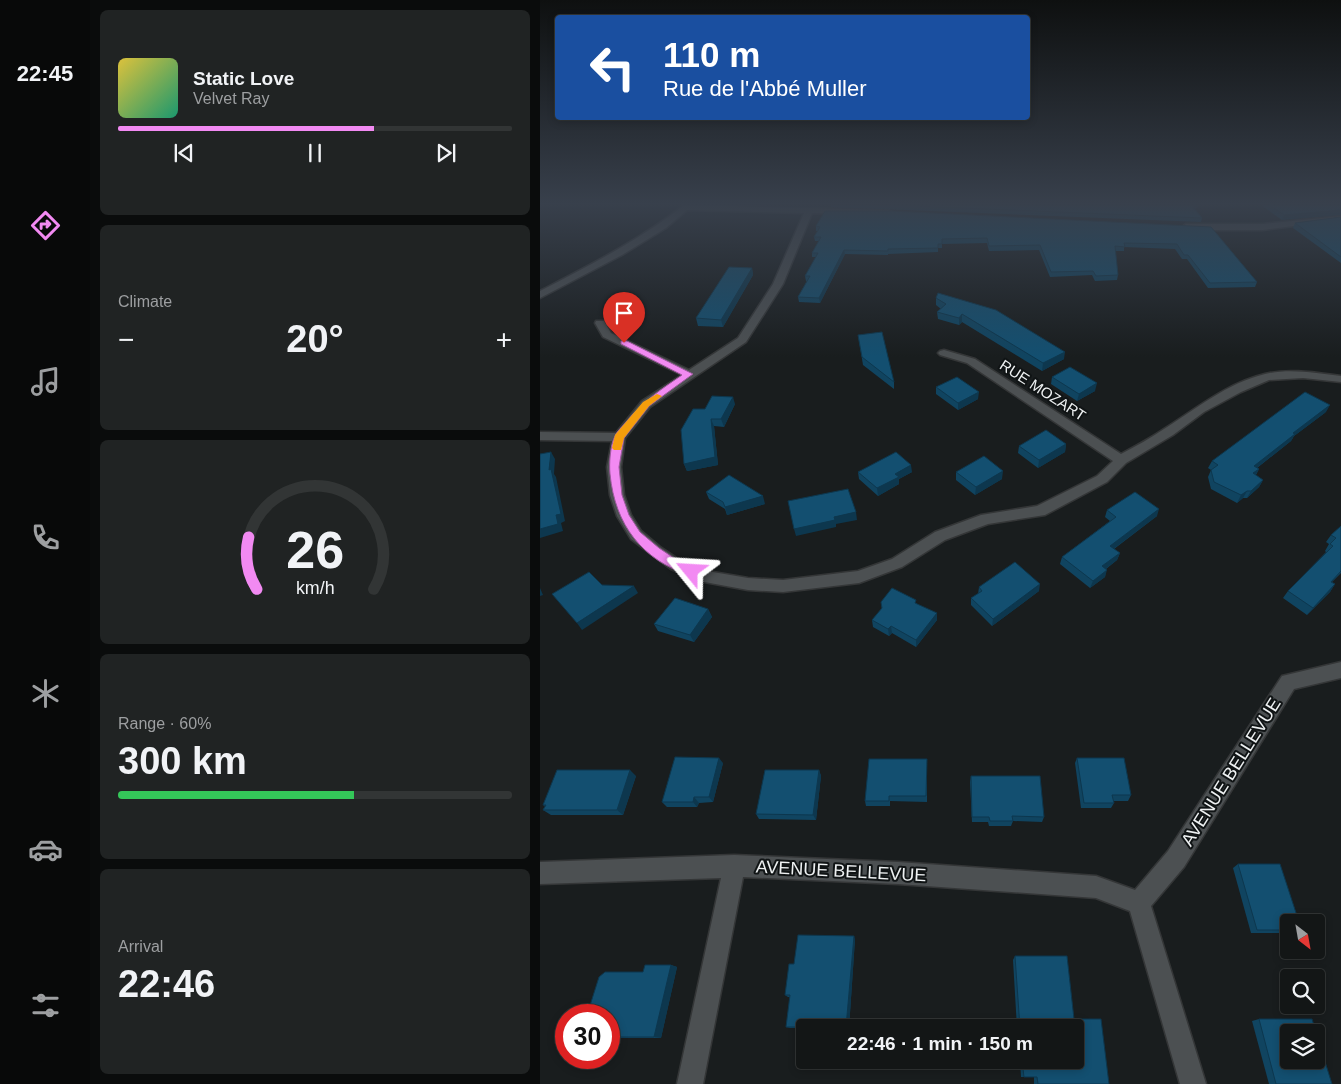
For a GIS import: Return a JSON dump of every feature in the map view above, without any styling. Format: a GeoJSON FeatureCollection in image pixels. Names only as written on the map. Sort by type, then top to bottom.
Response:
{"type":"FeatureCollection","features":[{"type":"Feature","properties":{"kind":"street"},"geometry":{"type":"LineString","coordinates":[[540,296],[614,256]]}},
{"type":"Feature","properties":{"kind":"street"},"geometry":{"type":"LineString","coordinates":[[790,256],[778,284],[742,340],[714,361],[688,374],[646,404],[619,437],[614,467],[617,495],[624,516],[636,535],[655,551],[676,565],[705,577],[748,584],[782,586],[859,577],[896,563],[940,536],[986,519],[1040,511],[1102,479],[1121,460],[1237,389],[1267,377],[1303,376],[1341,379]]}},
{"type":"Feature","properties":{"kind":"street"},"geometry":{"type":"LineString","coordinates":[[600,323],[607,335],[688,374]]}},
{"type":"Feature","properties":{"kind":"street","name":"RUE MOZART"},"geometry":{"type":"LineString","coordinates":[[944,354],[971,361],[1121,460]]}},
{"type":"Feature","properties":{"kind":"street"},"geometry":{"type":"LineString","coordinates":[[540,436],[619,437]]}},
{"type":"Feature","properties":{"kind":"street","name":"AVENUE BELLEVUE"},"geometry":{"type":"LineString","coordinates":[[540,873],[734,866],[898,873],[1096,887],[1139,903],[1176,859],[1288,682],[1341,670]]}},
{"type":"Feature","properties":{"kind":"street"},"geometry":{"type":"LineString","coordinates":[[690,1084],[734,866]]}},
{"type":"Feature","properties":{"kind":"street"},"geometry":{"type":"LineString","coordinates":[[1139,903],[1193,1084]]}},
{"type":"Feature","properties":{"kind":"building"},"geometry":{"type":"Polygon","coordinates":[[[817,256],[841,256],[819,298],[798,297],[810,276],[805,276],[817,256]]]}},
{"type":"Feature","properties":{"kind":"building"},"geometry":{"type":"Polygon","coordinates":[[[1044,256],[1116,256],[1118,275],[1096,276],[1093,271],[1051,272],[1044,256]]]}},
{"type":"Feature","properties":{"kind":"building"},"geometry":{"type":"Polygon","coordinates":[[[1188,256],[1235,256],[1257,282],[1210,283],[1188,256]]]}},
{"type":"Feature","properties":{"kind":"building"},"geometry":{"type":"Polygon","coordinates":[[[729,267],[752,268],[721,320],[696,318],[729,267]]]}},
{"type":"Feature","properties":{"kind":"building"},"geometry":{"type":"Polygon","coordinates":[[[938,293],[996,310],[1065,352],[1043,363],[962,314],[959,318],[937,312],[946,304],[936,298],[938,293]]]}},
{"type":"Feature","properties":{"kind":"building"},"geometry":{"type":"Polygon","coordinates":[[[882,332],[894,382],[862,357],[858,335],[882,332]]]}},
{"type":"Feature","properties":{"kind":"building"},"geometry":{"type":"Polygon","coordinates":[[[1070,367],[1097,383],[1079,394],[1052,377],[1070,367]]]}},
{"type":"Feature","properties":{"kind":"building"},"geometry":{"type":"Polygon","coordinates":[[[957,377],[979,392],[958,403],[936,387],[957,377]]]}},
{"type":"Feature","properties":{"kind":"building"},"geometry":{"type":"Polygon","coordinates":[[[1305,392],[1330,405],[1254,466],[1259,469],[1253,473],[1263,480],[1251,491],[1241,495],[1214,482],[1211,470],[1218,465],[1212,461],[1305,392]]]}},
{"type":"Feature","properties":{"kind":"building"},"geometry":{"type":"Polygon","coordinates":[[[712,396],[733,397],[721,419],[711,419],[715,457],[684,464],[681,430],[693,409],[705,409],[712,396]]]}},
{"type":"Feature","properties":{"kind":"building"},"geometry":{"type":"Polygon","coordinates":[[[1046,430],[1066,444],[1039,460],[1019,446],[1046,430]]]}},
{"type":"Feature","properties":{"kind":"building"},"geometry":{"type":"Polygon","coordinates":[[[551,452],[549,470],[551,469],[561,514],[556,515],[558,524],[540,529],[540,454],[551,452]]]}},
{"type":"Feature","properties":{"kind":"building"},"geometry":{"type":"Polygon","coordinates":[[[896,452],[911,465],[895,474],[899,477],[877,488],[858,472],[896,452]]]}},
{"type":"Feature","properties":{"kind":"building"},"geometry":{"type":"Polygon","coordinates":[[[984,456],[1003,471],[976,487],[956,472],[984,456]]]}},
{"type":"Feature","properties":{"kind":"building"},"geometry":{"type":"Polygon","coordinates":[[[729,475],[763,496],[725,507],[723,502],[706,492],[729,475]]]}},
{"type":"Feature","properties":{"kind":"building"},"geometry":{"type":"Polygon","coordinates":[[[848,489],[856,512],[834,517],[835,520],[794,529],[788,501],[848,489]]]}},
{"type":"Feature","properties":{"kind":"building"},"geometry":{"type":"Polygon","coordinates":[[[1135,492],[1159,509],[1110,546],[1120,553],[1102,566],[1107,570],[1093,581],[1062,557],[1116,517],[1107,510],[1135,492]]]}},
{"type":"Feature","properties":{"kind":"building"},"geometry":{"type":"Polygon","coordinates":[[[1341,526],[1341,571],[1331,582],[1335,584],[1313,608],[1288,591],[1333,546],[1330,544],[1336,538],[1331,535],[1341,526]]]}},
{"type":"Feature","properties":{"kind":"building"},"geometry":{"type":"Polygon","coordinates":[[[1015,562],[1040,584],[993,619],[971,598],[982,591],[979,587],[1015,562]]]}},
{"type":"Feature","properties":{"kind":"building"},"geometry":{"type":"Polygon","coordinates":[[[589,572],[602,585],[634,586],[577,623],[552,594],[589,572]]]}},
{"type":"Feature","properties":{"kind":"building"},"geometry":{"type":"Polygon","coordinates":[[[892,588],[916,600],[915,603],[937,613],[916,640],[891,626],[888,629],[872,620],[882,608],[881,602],[892,588]]]}},
{"type":"Feature","properties":{"kind":"building"},"geometry":{"type":"Polygon","coordinates":[[[675,598],[708,609],[690,635],[654,624],[675,598]]]}},
{"type":"Feature","properties":{"kind":"building"},"geometry":{"type":"Polygon","coordinates":[[[675,757],[719,758],[709,797],[694,797],[693,802],[662,802],[675,757]]]}},
{"type":"Feature","properties":{"kind":"building"},"geometry":{"type":"Polygon","coordinates":[[[1077,758],[1124,758],[1131,795],[1112,795],[1114,803],[1084,803],[1077,758]]]}},
{"type":"Feature","properties":{"kind":"building"},"geometry":{"type":"Polygon","coordinates":[[[869,759],[927,759],[926,796],[889,796],[889,801],[865,801],[869,759]]]}},
{"type":"Feature","properties":{"kind":"building"},"geometry":{"type":"Polygon","coordinates":[[[557,770],[630,770],[617,810],[543,810],[546,805],[543,805],[557,770]]]}},
{"type":"Feature","properties":{"kind":"building"},"geometry":{"type":"Polygon","coordinates":[[[765,770],[819,770],[813,815],[756,814],[765,770]]]}},
{"type":"Feature","properties":{"kind":"building"},"geometry":{"type":"Polygon","coordinates":[[[971,776],[1040,776],[1044,817],[1012,816],[1013,821],[990,821],[989,817],[972,817],[971,776]]]}},
{"type":"Feature","properties":{"kind":"building"},"geometry":{"type":"Polygon","coordinates":[[[1238,864],[1280,864],[1296,914],[1280,914],[1280,930],[1257,930],[1238,864]]]}},
{"type":"Feature","properties":{"kind":"building"},"geometry":{"type":"Polygon","coordinates":[[[798,935],[854,936],[847,1019],[796,1019],[796,1027],[786,1027],[790,995],[785,995],[789,964],[794,964],[798,935]]]}},
{"type":"Feature","properties":{"kind":"building"},"geometry":{"type":"Polygon","coordinates":[[[1015,956],[1067,956],[1074,1019],[1019,1019],[1015,956]]]}},
{"type":"Feature","properties":{"kind":"building"},"geometry":{"type":"Polygon","coordinates":[[[645,965],[671,965],[654,1037],[620,1037],[620,1004],[590,1004],[599,977],[605,972],[643,972],[645,965]]]}},
{"type":"Feature","properties":{"kind":"building"},"geometry":{"type":"Polygon","coordinates":[[[1084,1019],[1101,1019],[1109,1084],[1038,1084],[1037,1077],[1024,1077],[1023,1069],[1084,1069],[1084,1019]]]}},
{"type":"Feature","properties":{"kind":"building"},"geometry":{"type":"Polygon","coordinates":[[[1259,1019],[1312,1019],[1314,1024],[1280,1024],[1280,1069],[1325,1069],[1325,1062],[1332,1084],[1276,1084],[1259,1019]]]}},
{"type":"Feature","properties":{"kind":"slow traffic"},"geometry":{"type":"LineString","coordinates":[[617,448],[619,437],[646,404],[657,396]]}},
{"type":"Feature","properties":{"kind":"route"},"geometry":{"type":"LineString","coordinates":[[624,343],[688,374],[646,404],[619,437],[614,467],[617,495],[624,516],[636,535],[676,565],[691,571]]}}]}
